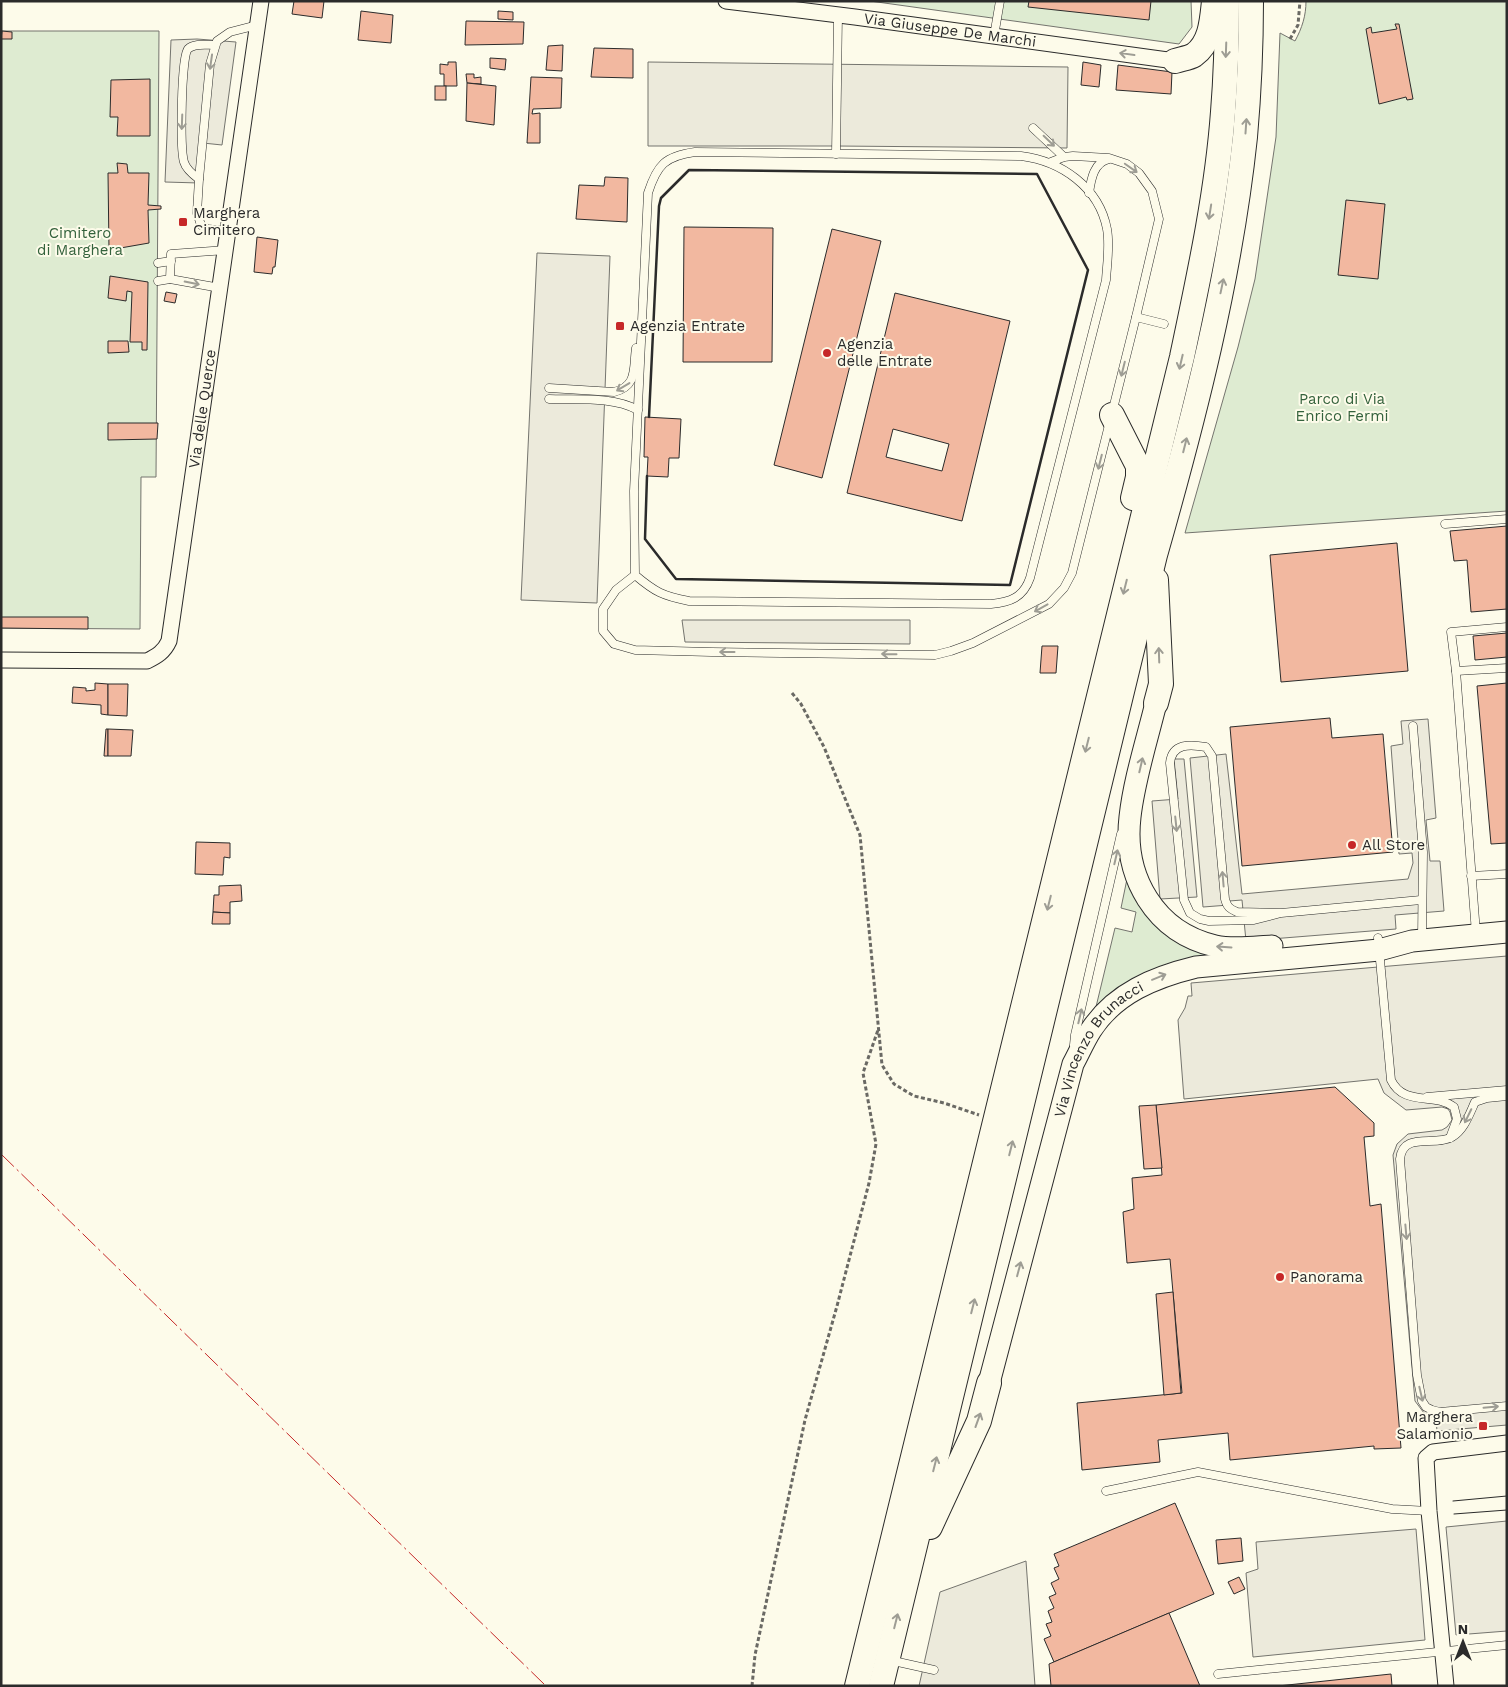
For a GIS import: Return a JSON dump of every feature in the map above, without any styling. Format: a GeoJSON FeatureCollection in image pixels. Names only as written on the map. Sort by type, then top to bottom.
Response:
{"type":"FeatureCollection","features":[{"type":"Feature","properties":{"kind":"main road"},"geometry":{"type":"LineString","coordinates":[[1175,61],[1194,56],[1205,43],[1211,25],[1214,1]]}},
{"type":"Feature","properties":{"kind":"main road"},"geometry":{"type":"LineString","coordinates":[[857,1686],[1182,357],[1202,265],[1216,174],[1223,113],[1227,1]]}},
{"type":"Feature","properties":{"kind":"main road"},"geometry":{"type":"LineString","coordinates":[[881,1686],[1155,555],[1204,370],[1225,273],[1245,137],[1250,63],[1251,1]]}},
{"type":"Feature","properties":{"kind":"main road"},"geometry":{"type":"LineString","coordinates":[[1112,414],[1138,466],[1139,473],[1126,536],[1132,561]]}},
{"type":"Feature","properties":{"kind":"main road"},"geometry":{"type":"LineString","coordinates":[[1155,555],[1161,684],[1156,703]]}},
{"type":"Feature","properties":{"kind":"main road"},"geometry":{"type":"LineString","coordinates":[[908,1576],[979,1421],[989,1384]]}},
{"type":"Feature","properties":{"kind":"street","name":"Via delle Querce"},"geometry":{"type":"LineString","coordinates":[[1,660],[147,661],[166,649],[173,618],[261,1]]}},
{"type":"Feature","properties":{"kind":"street","name":"Via Giuseppe De Marchi"},"geometry":{"type":"LineString","coordinates":[[726,1],[1175,61]]}},
{"type":"Feature","properties":{"kind":"street","name":"Via Vincenzo Brunacci"},"geometry":{"type":"LineString","coordinates":[[1156,703],[1132,802],[1129,851],[1136,877],[1145,897],[1160,916],[1193,940],[1218,947],[1249,948],[1378,944],[1507,932]]}},
{"type":"Feature","properties":{"kind":"street","name":"Via Vincenzo Brunacci"},"geometry":{"type":"LineString","coordinates":[[989,1384],[1073,1064],[1092,1028],[1113,1004],[1140,985],[1170,973],[1196,967],[1378,944]]}},
{"type":"Feature","properties":{"kind":"street"},"geometry":{"type":"LineString","coordinates":[[1446,1686],[1429,1511],[1426,1458],[1430,1453],[1448,1449],[1507,1443]]}},
{"type":"Feature","properties":{"kind":"lane"},"geometry":{"type":"LineString","coordinates":[[994,36],[1000,1]]}},
{"type":"Feature","properties":{"kind":"lane"},"geometry":{"type":"LineString","coordinates":[[836,154],[838,15]]}},
{"type":"Feature","properties":{"kind":"lane"},"geometry":{"type":"LineString","coordinates":[[229,231],[207,229],[201,226],[197,213],[210,64],[217,40],[230,32],[257,25]]}},
{"type":"Feature","properties":{"kind":"lane"},"geometry":{"type":"LineString","coordinates":[[199,179],[189,171],[182,155],[183,67],[186,52],[191,47],[214,45]]}},
{"type":"Feature","properties":{"kind":"lane"},"geometry":{"type":"LineString","coordinates":[[1033,128],[1064,157]]}},
{"type":"Feature","properties":{"kind":"lane"},"geometry":{"type":"LineString","coordinates":[[695,152],[1020,156],[1051,162],[1080,182],[1090,193],[1104,218],[1107,231],[1106,280],[1030,578],[1027,587],[1015,599],[991,604],[689,601],[666,596],[648,586],[635,574],[634,500],[648,193],[653,176],[663,162],[677,154],[695,152]]}},
{"type":"Feature","properties":{"kind":"lane"},"geometry":{"type":"LineString","coordinates":[[635,574],[616,590],[603,609],[603,631],[614,644],[635,650],[935,654],[951,651],[973,643],[1049,604],[1064,588],[1074,566],[1136,317],[1158,219],[1154,198],[1148,184],[1127,164],[1109,158],[1073,156],[1051,162]]}},
{"type":"Feature","properties":{"kind":"lane"},"geometry":{"type":"LineString","coordinates":[[1090,193],[1092,177],[1098,165],[1109,158]]}},
{"type":"Feature","properties":{"kind":"lane"},"geometry":{"type":"LineString","coordinates":[[170,279],[171,254],[226,250]]}},
{"type":"Feature","properties":{"kind":"lane"},"geometry":{"type":"LineString","coordinates":[[158,263],[171,261]]}},
{"type":"Feature","properties":{"kind":"lane"},"geometry":{"type":"LineString","coordinates":[[158,281],[170,279],[220,288]]}},
{"type":"Feature","properties":{"kind":"lane"},"geometry":{"type":"LineString","coordinates":[[1136,317],[1164,324]]}},
{"type":"Feature","properties":{"kind":"lane"},"geometry":{"type":"LineString","coordinates":[[549,388],[614,392],[629,385],[634,373],[636,350],[642,327]]}},
{"type":"Feature","properties":{"kind":"lane"},"geometry":{"type":"LineString","coordinates":[[549,398],[607,401],[631,406],[638,410]]}},
{"type":"Feature","properties":{"kind":"lane"},"geometry":{"type":"LineString","coordinates":[[1445,524],[1507,519]]}},
{"type":"Feature","properties":{"kind":"lane"},"geometry":{"type":"LineString","coordinates":[[1476,935],[1470,876],[1456,671],[1451,632],[1507,627]]}},
{"type":"Feature","properties":{"kind":"lane"},"geometry":{"type":"LineString","coordinates":[[1456,671],[1507,668]]}},
{"type":"Feature","properties":{"kind":"lane"},"geometry":{"type":"LineString","coordinates":[[1413,726],[1423,852],[1422,900],[1417,941]]}},
{"type":"Feature","properties":{"kind":"lane"},"geometry":{"type":"LineString","coordinates":[[1281,913],[1254,920],[1210,921],[1200,919],[1190,913],[1184,900],[1170,763],[1172,752],[1176,749],[1186,746],[1202,746],[1209,749],[1212,756],[1225,899],[1228,907],[1237,912],[1281,913],[1422,900]]}},
{"type":"Feature","properties":{"kind":"lane"},"geometry":{"type":"LineString","coordinates":[[1073,1064],[1075,1035],[1125,818],[1132,802]]}},
{"type":"Feature","properties":{"kind":"lane"},"geometry":{"type":"LineString","coordinates":[[1470,876],[1507,874]]}},
{"type":"Feature","properties":{"kind":"lane"},"geometry":{"type":"LineString","coordinates":[[1378,944],[1390,1080],[1401,1094],[1447,1103],[1454,1107],[1457,1119],[1450,1138]]}},
{"type":"Feature","properties":{"kind":"lane"},"geometry":{"type":"LineString","coordinates":[[1418,1098],[1507,1090]]}},
{"type":"Feature","properties":{"kind":"lane"},"geometry":{"type":"LineString","coordinates":[[1507,1096],[1486,1098],[1475,1102],[1460,1131],[1450,1138],[1411,1144],[1404,1148],[1401,1156],[1401,1181],[1422,1401],[1426,1407],[1440,1412],[1507,1406]]}},
{"type":"Feature","properties":{"kind":"lane"},"geometry":{"type":"LineString","coordinates":[[1106,1491],[1198,1472],[1392,1509],[1429,1511]]}},
{"type":"Feature","properties":{"kind":"lane"},"geometry":{"type":"LineString","coordinates":[[1218,1674],[1507,1645]]}},
{"type":"Feature","properties":{"kind":"lane"},"geometry":{"type":"LineString","coordinates":[[887,1659],[934,1670]]}},
{"type":"Feature","properties":{"kind":"path"},"geometry":{"type":"LineString","coordinates":[[1290,39],[1298,25],[1300,1]]}},
{"type":"Feature","properties":{"kind":"path"},"geometry":{"type":"LineString","coordinates":[[792,693],[824,747],[860,835],[882,1065],[894,1084],[914,1096],[944,1102],[996,1120]]}},
{"type":"Feature","properties":{"kind":"path"},"geometry":{"type":"LineString","coordinates":[[752,1686],[755,1655],[805,1420],[869,1183],[876,1144],[862,1073],[878,1030]]}},
{"type":"Feature","properties":{"kind":"green space"},"geometry":{"type":"Polygon","coordinates":[[[870,1],[1191,1],[1192,27],[1179,44],[870,1]]]}},
{"type":"Feature","properties":{"kind":"green space","name":"Parco di Via Enrico Fermi"},"geometry":{"type":"Polygon","coordinates":[[[1306,1],[1507,1],[1507,511],[1185,533],[1238,347],[1255,279],[1276,137],[1280,33],[1295,41],[1303,22],[1306,1]]]}},
{"type":"Feature","properties":{"kind":"green space","name":"Cimitero di Marghera"},"geometry":{"type":"Polygon","coordinates":[[[1,31],[159,31],[156,477],[141,477],[140,629],[1,628],[1,31]]]}},
{"type":"Feature","properties":{"kind":"green space"},"geometry":{"type":"Polygon","coordinates":[[[1127,879],[1214,954],[1095,1011],[1115,928],[1132,932],[1136,912],[1121,908],[1127,879]]]}},
{"type":"Feature","properties":{"kind":"shaded area"},"geometry":{"type":"Polygon","coordinates":[[[197,39],[236,42],[222,145],[203,143],[199,183],[165,182],[171,40],[197,39]]]}},
{"type":"Feature","properties":{"kind":"shaded area"},"geometry":{"type":"Polygon","coordinates":[[[648,62],[1068,67],[1067,148],[648,146],[648,62]]]}},
{"type":"Feature","properties":{"kind":"shaded area"},"geometry":{"type":"Polygon","coordinates":[[[537,253],[610,256],[597,603],[521,600],[537,253]]]}},
{"type":"Feature","properties":{"kind":"shaded area"},"geometry":{"type":"Polygon","coordinates":[[[682,620],[910,620],[910,644],[685,642],[682,620]]]}},
{"type":"Feature","properties":{"kind":"shaded area"},"geometry":{"type":"Polygon","coordinates":[[[1428,719],[1436,818],[1426,820],[1430,861],[1440,861],[1444,911],[1395,915],[1396,929],[1246,941],[1242,900],[1229,901],[1229,905],[1203,907],[1190,758],[1226,754],[1242,894],[1408,879],[1413,863],[1412,853],[1399,854],[1391,746],[1403,744],[1401,721],[1428,719]]]}},
{"type":"Feature","properties":{"kind":"shaded area"},"geometry":{"type":"Polygon","coordinates":[[[1174,759],[1184,759],[1197,897],[1160,899],[1152,801],[1178,799],[1174,759]]]}},
{"type":"Feature","properties":{"kind":"shaded area"},"geometry":{"type":"Polygon","coordinates":[[[1507,956],[1507,1425],[1437,1431],[1436,1419],[1424,1413],[1415,1401],[1393,1155],[1397,1144],[1408,1134],[1442,1130],[1447,1127],[1452,1120],[1450,1112],[1442,1107],[1406,1110],[1384,1093],[1378,1079],[1184,1099],[1178,1020],[1185,1008],[1188,996],[1192,996],[1191,983],[1507,956]]]}},
{"type":"Feature","properties":{"kind":"shaded area"},"geometry":{"type":"Polygon","coordinates":[[[1507,1521],[1507,1631],[1456,1635],[1446,1527],[1507,1521]]]}},
{"type":"Feature","properties":{"kind":"shaded area"},"geometry":{"type":"Polygon","coordinates":[[[1416,1529],[1425,1640],[1253,1657],[1246,1573],[1258,1569],[1256,1542],[1416,1529]]]}},
{"type":"Feature","properties":{"kind":"shaded area"},"geometry":{"type":"Polygon","coordinates":[[[1026,1561],[1035,1686],[919,1686],[940,1592],[1026,1561]]]}},
{"type":"Feature","properties":{"kind":"building"},"geometry":{"type":"Polygon","coordinates":[[[294,1],[324,1],[322,18],[292,14],[294,1]]]}},
{"type":"Feature","properties":{"kind":"building"},"geometry":{"type":"Polygon","coordinates":[[[1029,1],[1151,1],[1149,20],[1028,7],[1029,1]]]}},
{"type":"Feature","properties":{"kind":"building"},"geometry":{"type":"Polygon","coordinates":[[[361,11],[393,15],[391,43],[358,40],[361,11]]]}},
{"type":"Feature","properties":{"kind":"building"},"geometry":{"type":"Polygon","coordinates":[[[498,11],[513,12],[513,20],[498,19],[498,11]]]}},
{"type":"Feature","properties":{"kind":"building"},"geometry":{"type":"Polygon","coordinates":[[[466,21],[524,22],[523,44],[465,45],[466,21]]]}},
{"type":"Feature","properties":{"kind":"building"},"geometry":{"type":"Polygon","coordinates":[[[1395,24],[1399,24],[1413,99],[1407,100],[1406,97],[1379,104],[1366,29],[1371,27],[1372,33],[1397,29],[1395,24]]]}},
{"type":"Feature","properties":{"kind":"building"},"geometry":{"type":"Polygon","coordinates":[[[2,31],[12,32],[12,39],[1,39],[2,31]]]}},
{"type":"Feature","properties":{"kind":"building"},"geometry":{"type":"Polygon","coordinates":[[[563,45],[562,71],[546,70],[548,46],[563,45]]]}},
{"type":"Feature","properties":{"kind":"building"},"geometry":{"type":"Polygon","coordinates":[[[594,48],[633,49],[633,78],[591,77],[594,48]]]}},
{"type":"Feature","properties":{"kind":"building"},"geometry":{"type":"Polygon","coordinates":[[[490,58],[506,59],[505,70],[490,68],[490,58]]]}},
{"type":"Feature","properties":{"kind":"building"},"geometry":{"type":"Polygon","coordinates":[[[448,62],[456,62],[457,86],[444,86],[444,74],[440,74],[440,64],[448,65],[448,62]]]}},
{"type":"Feature","properties":{"kind":"building"},"geometry":{"type":"Polygon","coordinates":[[[1083,62],[1101,65],[1099,87],[1081,85],[1083,62]]]}},
{"type":"Feature","properties":{"kind":"building"},"geometry":{"type":"Polygon","coordinates":[[[1118,65],[1172,72],[1171,94],[1116,90],[1118,65]]]}},
{"type":"Feature","properties":{"kind":"building"},"geometry":{"type":"Polygon","coordinates":[[[466,74],[474,74],[474,78],[481,77],[481,84],[467,83],[466,74]]]}},
{"type":"Feature","properties":{"kind":"building"},"geometry":{"type":"Polygon","coordinates":[[[531,77],[562,78],[561,108],[533,109],[532,114],[540,113],[540,143],[527,143],[531,77]]]}},
{"type":"Feature","properties":{"kind":"building"},"geometry":{"type":"Polygon","coordinates":[[[150,79],[150,136],[117,136],[118,117],[110,117],[111,80],[150,79]]]}},
{"type":"Feature","properties":{"kind":"building"},"geometry":{"type":"Polygon","coordinates":[[[467,83],[496,86],[494,125],[466,121],[467,83]]]}},
{"type":"Feature","properties":{"kind":"building"},"geometry":{"type":"Polygon","coordinates":[[[435,86],[446,86],[446,100],[435,100],[435,86]]]}},
{"type":"Feature","properties":{"kind":"building"},"geometry":{"type":"Polygon","coordinates":[[[117,163],[127,164],[128,173],[149,173],[148,205],[161,206],[161,209],[148,210],[149,243],[109,250],[108,173],[118,173],[117,163]]]}},
{"type":"Feature","properties":{"kind":"building"},"geometry":{"type":"Polygon","coordinates":[[[605,177],[628,178],[627,222],[576,219],[579,185],[604,186],[605,177]]]}},
{"type":"Feature","properties":{"kind":"building"},"geometry":{"type":"Polygon","coordinates":[[[1346,200],[1385,204],[1378,279],[1338,275],[1346,200]]]}},
{"type":"Feature","properties":{"kind":"building"},"geometry":{"type":"Polygon","coordinates":[[[684,227],[773,228],[772,362],[683,362],[684,227]]]}},
{"type":"Feature","properties":{"kind":"building","name":"Agenzia delle Entrate"},"geometry":{"type":"Polygon","coordinates":[[[832,229],[881,241],[822,478],[774,465],[832,229]]]}},
{"type":"Feature","properties":{"kind":"building"},"geometry":{"type":"Polygon","coordinates":[[[257,237],[278,240],[275,267],[273,267],[272,274],[254,272],[257,237]]]}},
{"type":"Feature","properties":{"kind":"building"},"geometry":{"type":"Polygon","coordinates":[[[110,276],[148,282],[147,350],[142,350],[142,342],[130,342],[132,292],[127,291],[126,301],[108,298],[110,276]]]}},
{"type":"Feature","properties":{"kind":"building"},"geometry":{"type":"Polygon","coordinates":[[[166,292],[177,294],[175,303],[164,301],[166,292]]]}},
{"type":"Feature","properties":{"kind":"building"},"geometry":{"type":"Polygon","coordinates":[[[895,293],[1010,321],[962,521],[847,493],[895,293]],[[893,429],[886,457],[942,471],[949,444],[893,429]]]}},
{"type":"Feature","properties":{"kind":"building"},"geometry":{"type":"Polygon","coordinates":[[[108,341],[128,341],[129,352],[108,353],[108,341]]]}},
{"type":"Feature","properties":{"kind":"building"},"geometry":{"type":"Polygon","coordinates":[[[645,417],[681,419],[679,458],[669,458],[668,477],[647,476],[648,457],[644,457],[645,417]]]}},
{"type":"Feature","properties":{"kind":"building"},"geometry":{"type":"Polygon","coordinates":[[[108,423],[158,423],[157,439],[108,440],[108,423]]]}},
{"type":"Feature","properties":{"kind":"building"},"geometry":{"type":"Polygon","coordinates":[[[1507,526],[1507,609],[1471,612],[1467,560],[1454,561],[1450,531],[1507,526]]]}},
{"type":"Feature","properties":{"kind":"building"},"geometry":{"type":"Polygon","coordinates":[[[1397,543],[1408,671],[1281,682],[1270,555],[1397,543]]]}},
{"type":"Feature","properties":{"kind":"building"},"geometry":{"type":"Polygon","coordinates":[[[1,617],[88,617],[88,629],[1,628],[1,617]]]}},
{"type":"Feature","properties":{"kind":"building"},"geometry":{"type":"Polygon","coordinates":[[[1507,633],[1507,657],[1475,660],[1473,636],[1507,633]]]}},
{"type":"Feature","properties":{"kind":"building"},"geometry":{"type":"Polygon","coordinates":[[[1042,646],[1058,646],[1056,673],[1040,673],[1042,646]]]}},
{"type":"Feature","properties":{"kind":"building"},"geometry":{"type":"Polygon","coordinates":[[[95,683],[108,684],[108,715],[101,714],[101,705],[72,703],[73,687],[86,688],[86,691],[95,690],[95,683]]]}},
{"type":"Feature","properties":{"kind":"building"},"geometry":{"type":"Polygon","coordinates":[[[1507,683],[1507,843],[1491,844],[1477,686],[1507,683]]]}},
{"type":"Feature","properties":{"kind":"building"},"geometry":{"type":"Polygon","coordinates":[[[108,684],[128,684],[127,716],[108,715],[108,684]]]}},
{"type":"Feature","properties":{"kind":"building"},"geometry":{"type":"Polygon","coordinates":[[[1330,718],[1332,738],[1383,734],[1393,852],[1242,866],[1230,727],[1330,718]]]}},
{"type":"Feature","properties":{"kind":"building"},"geometry":{"type":"Polygon","coordinates":[[[106,729],[108,729],[108,756],[104,756],[106,729]]]}},
{"type":"Feature","properties":{"kind":"building"},"geometry":{"type":"Polygon","coordinates":[[[108,729],[133,730],[131,756],[108,756],[108,729]]]}},
{"type":"Feature","properties":{"kind":"building"},"geometry":{"type":"Polygon","coordinates":[[[196,842],[230,843],[230,858],[224,857],[223,875],[195,874],[196,842]]]}},
{"type":"Feature","properties":{"kind":"building"},"geometry":{"type":"Polygon","coordinates":[[[241,885],[242,901],[230,902],[230,913],[213,912],[214,895],[219,895],[219,886],[241,885]]]}},
{"type":"Feature","properties":{"kind":"building"},"geometry":{"type":"Polygon","coordinates":[[[213,912],[230,913],[230,924],[212,924],[213,912]]]}},
{"type":"Feature","properties":{"kind":"building","name":"Panorama"},"geometry":{"type":"Polygon","coordinates":[[[1335,1087],[1374,1123],[1374,1136],[1364,1137],[1370,1206],[1381,1204],[1401,1448],[1374,1449],[1374,1446],[1230,1460],[1228,1433],[1158,1440],[1160,1462],[1082,1470],[1077,1403],[1182,1393],[1170,1259],[1127,1263],[1123,1212],[1134,1209],[1132,1178],[1162,1175],[1156,1105],[1335,1087]]]}},
{"type":"Feature","properties":{"kind":"building"},"geometry":{"type":"Polygon","coordinates":[[[1156,1105],[1162,1168],[1144,1169],[1139,1106],[1156,1105]]]}},
{"type":"Feature","properties":{"kind":"building"},"geometry":{"type":"Polygon","coordinates":[[[1173,1292],[1181,1393],[1164,1395],[1156,1294],[1173,1292]]]}},
{"type":"Feature","properties":{"kind":"building"},"geometry":{"type":"Polygon","coordinates":[[[1175,1503],[1214,1594],[1054,1662],[1044,1639],[1051,1636],[1046,1624],[1052,1622],[1048,1611],[1054,1608],[1049,1597],[1056,1594],[1051,1583],[1059,1579],[1054,1568],[1059,1566],[1054,1554],[1175,1503]]]}},
{"type":"Feature","properties":{"kind":"building"},"geometry":{"type":"Polygon","coordinates":[[[1241,1538],[1243,1561],[1218,1564],[1216,1540],[1241,1538]]]}},
{"type":"Feature","properties":{"kind":"building"},"geometry":{"type":"Polygon","coordinates":[[[1239,1577],[1245,1589],[1234,1594],[1228,1582],[1239,1577]]]}},
{"type":"Feature","properties":{"kind":"building"},"geometry":{"type":"Polygon","coordinates":[[[1169,1613],[1200,1686],[1051,1686],[1049,1664],[1169,1613]]]}},
{"type":"Feature","properties":{"kind":"building"},"geometry":{"type":"Polygon","coordinates":[[[1391,1674],[1392,1686],[1278,1686],[1391,1674]]]}},
{"type":"Feature","properties":{"kind":"tram line"},"geometry":{"type":"LineString","coordinates":[[1453,1501],[1507,1496]]}},
{"type":"Feature","properties":{"kind":"tram line"},"geometry":{"type":"LineString","coordinates":[[1454,1514],[1507,1510]]}},
{"type":"Feature","properties":{"kind":"wall"},"geometry":{"type":"LineString","coordinates":[[647,476],[645,539],[676,579],[1010,585],[1088,270],[1037,174],[689,170],[661,198],[659,206],[649,417]]}},
{"type":"Feature","properties":{"kind":"power"},"geometry":{"type":"LineString","coordinates":[[1,1154],[546,1686]]}},
{"type":"Feature","properties":{"kind":"place","name":"Marghera Cimitero"},"geometry":{"type":"Point","coordinates":[183,222]}},
{"type":"Feature","properties":{"kind":"place","name":"Agenzia Entrate"},"geometry":{"type":"Point","coordinates":[620,326]}},
{"type":"Feature","properties":{"kind":"place","name":"Agenzia delle Entrate"},"geometry":{"type":"Point","coordinates":[827,353]}},
{"type":"Feature","properties":{"kind":"place","name":"All Store"},"geometry":{"type":"Point","coordinates":[1352,845]}},
{"type":"Feature","properties":{"kind":"place","name":"Panorama"},"geometry":{"type":"Point","coordinates":[1280,1277]}},
{"type":"Feature","properties":{"kind":"place","name":"Marghera Salamonio"},"geometry":{"type":"Point","coordinates":[1483,1426]}}]}
